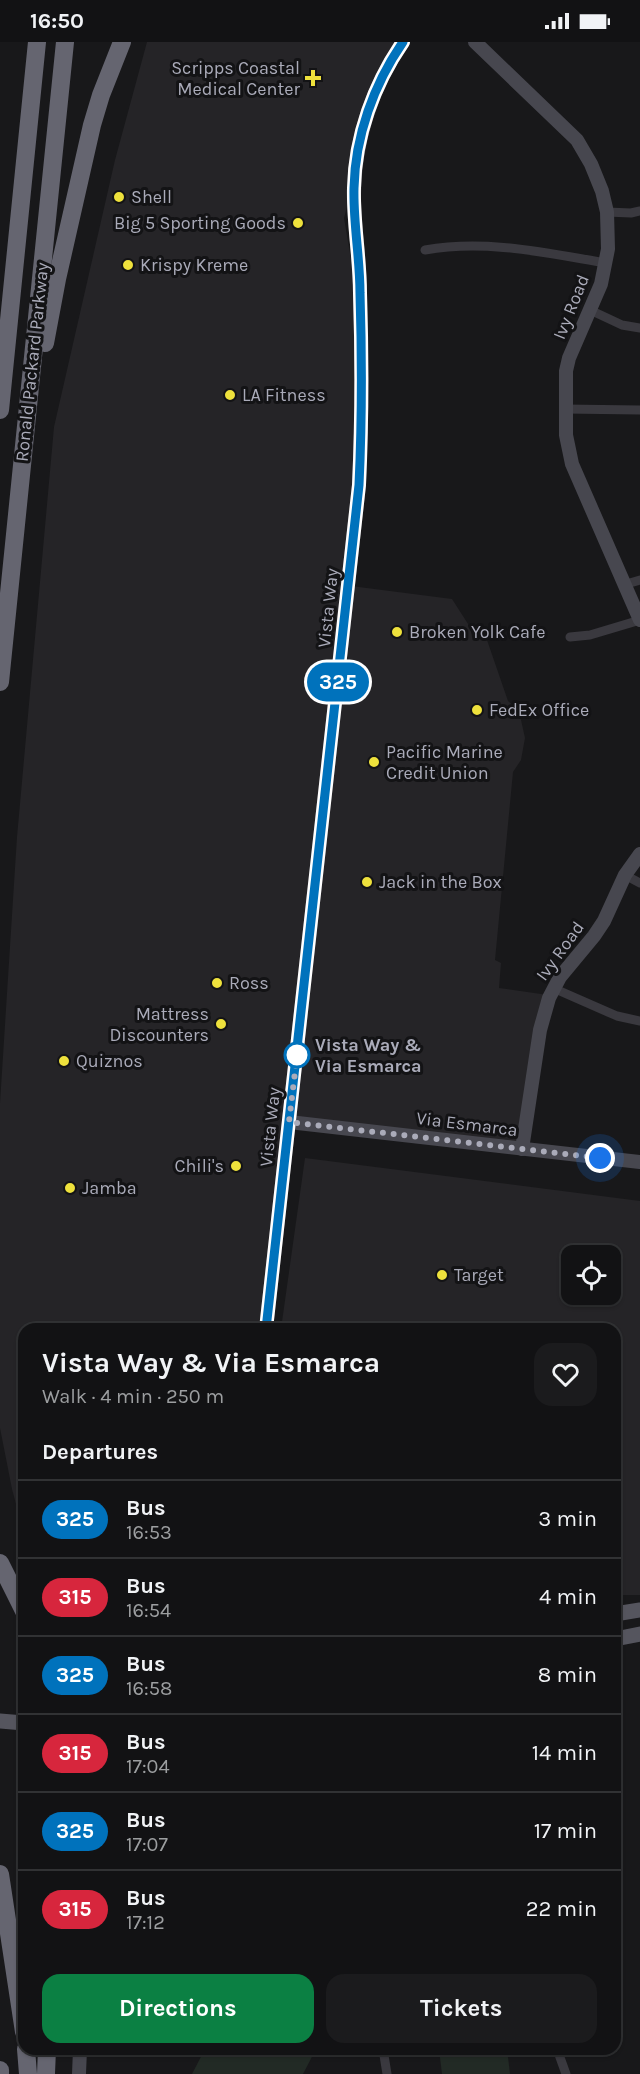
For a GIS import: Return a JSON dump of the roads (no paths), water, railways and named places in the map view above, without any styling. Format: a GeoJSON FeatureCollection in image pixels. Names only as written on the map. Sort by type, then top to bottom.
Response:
{"type":"FeatureCollection","features":[{"type":"Feature","properties":{"kind":"highway","name":"Ronald Packard Parkway"},"geometry":{"type":"LineString","coordinates":[[0,410],[37,42]]}},
{"type":"Feature","properties":{"kind":"highway","name":"Ronald Packard Parkway"},"geometry":{"type":"LineString","coordinates":[[0,682],[64,42]]}},
{"type":"Feature","properties":{"kind":"highway"},"geometry":{"type":"LineString","coordinates":[[17,510],[57,279],[92,125],[122,42]]}},
{"type":"Feature","properties":{"kind":"highway"},"geometry":{"type":"LineString","coordinates":[[0,1563],[18,1599]]}},
{"type":"Feature","properties":{"kind":"highway"},"geometry":{"type":"LineString","coordinates":[[0,1874],[18,1992]]}},
{"type":"Feature","properties":{"kind":"highway"},"geometry":{"type":"LineString","coordinates":[[26,2055],[28,2074]]}},
{"type":"Feature","properties":{"kind":"highway"},"geometry":{"type":"LineString","coordinates":[[46,2074],[47,2055]]}},
{"type":"Feature","properties":{"kind":"main road"},"geometry":{"type":"LineString","coordinates":[[621,1613],[640,1610]]}},
{"type":"Feature","properties":{"kind":"main road"},"geometry":{"type":"LineString","coordinates":[[621,1638],[640,1634]]}},
{"type":"Feature","properties":{"kind":"main road"},"geometry":{"type":"LineString","coordinates":[[2,1721],[18,1722]]}},
{"type":"Feature","properties":{"kind":"street","name":"Vista Way"},"geometry":{"type":"LineString","coordinates":[[267,1323],[359,485],[361,303],[354,206],[355,166],[373,95],[403,42]]}},
{"type":"Feature","properties":{"kind":"street","name":"Ivy Road"},"geometry":{"type":"LineString","coordinates":[[475,42],[577,140],[602,190],[607,212],[608,249],[602,284],[569,358],[566,371],[564,409],[566,435],[572,464],[640,620]]}},
{"type":"Feature","properties":{"kind":"street"},"geometry":{"type":"LineString","coordinates":[[607,212],[640,212]]}},
{"type":"Feature","properties":{"kind":"street"},"geometry":{"type":"LineString","coordinates":[[424,250],[446,246],[503,246],[606,262]]}},
{"type":"Feature","properties":{"kind":"street"},"geometry":{"type":"LineString","coordinates":[[590,310],[622,325],[640,328]]}},
{"type":"Feature","properties":{"kind":"street"},"geometry":{"type":"LineString","coordinates":[[564,409],[640,410]]}},
{"type":"Feature","properties":{"kind":"street"},"geometry":{"type":"LineString","coordinates":[[623,585],[640,580]]}},
{"type":"Feature","properties":{"kind":"street"},"geometry":{"type":"LineString","coordinates":[[570,637],[590,635],[640,620]]}},
{"type":"Feature","properties":{"kind":"street","name":"Ivy Road"},"geometry":{"type":"LineString","coordinates":[[522,1149],[540,1030],[553,988],[604,921],[625,875],[640,854]]}},
{"type":"Feature","properties":{"kind":"street"},"geometry":{"type":"LineString","coordinates":[[625,875],[640,883]]}},
{"type":"Feature","properties":{"kind":"street"},"geometry":{"type":"LineString","coordinates":[[553,988],[617,1016],[640,1021]]}},
{"type":"Feature","properties":{"kind":"street","name":"Via Esmarca"},"geometry":{"type":"LineString","coordinates":[[289,1122],[640,1162]]}},
{"type":"Feature","properties":{"kind":"street"},"geometry":{"type":"LineString","coordinates":[[79,2074],[80,2055]]}},
{"type":"Feature","properties":{"kind":"street"},"geometry":{"type":"LineString","coordinates":[[384,2055],[387,2074]]}},
{"type":"Feature","properties":{"kind":"street"},"geometry":{"type":"LineString","coordinates":[[559,2055],[566,2074]]}},
{"type":"Feature","properties":{"kind":"place","name":"Scripps Coastal Medical Center"},"geometry":{"type":"Point","coordinates":[313,78]}},
{"type":"Feature","properties":{"kind":"place","name":"Shell"},"geometry":{"type":"Point","coordinates":[119,197]}},
{"type":"Feature","properties":{"kind":"place","name":"Big 5 Sporting Goods"},"geometry":{"type":"Point","coordinates":[298,223]}},
{"type":"Feature","properties":{"kind":"place","name":"Krispy Kreme"},"geometry":{"type":"Point","coordinates":[128,265]}},
{"type":"Feature","properties":{"kind":"place","name":"LA Fitness"},"geometry":{"type":"Point","coordinates":[230,395]}},
{"type":"Feature","properties":{"kind":"place","name":"Broken Yolk Cafe"},"geometry":{"type":"Point","coordinates":[397,632]}},
{"type":"Feature","properties":{"kind":"place","name":"FedEx Office"},"geometry":{"type":"Point","coordinates":[477,710]}},
{"type":"Feature","properties":{"kind":"place","name":"Pacific Marine Credit Union"},"geometry":{"type":"Point","coordinates":[374,762]}},
{"type":"Feature","properties":{"kind":"place","name":"Jack in the Box"},"geometry":{"type":"Point","coordinates":[367,882]}},
{"type":"Feature","properties":{"kind":"place","name":"Ross"},"geometry":{"type":"Point","coordinates":[217,983]}},
{"type":"Feature","properties":{"kind":"place","name":"Mattress Discounters"},"geometry":{"type":"Point","coordinates":[221,1024]}},
{"type":"Feature","properties":{"kind":"place","name":"Vista Way & Via Esmarca"},"geometry":{"type":"Point","coordinates":[297,1055]}},
{"type":"Feature","properties":{"kind":"place","name":"Quiznos"},"geometry":{"type":"Point","coordinates":[64,1061]}},
{"type":"Feature","properties":{"kind":"place","name":"Chili's"},"geometry":{"type":"Point","coordinates":[236,1166]}},
{"type":"Feature","properties":{"kind":"place","name":"Jamba"},"geometry":{"type":"Point","coordinates":[70,1188]}},
{"type":"Feature","properties":{"kind":"place","name":"Target"},"geometry":{"type":"Point","coordinates":[442,1275]}}]}
